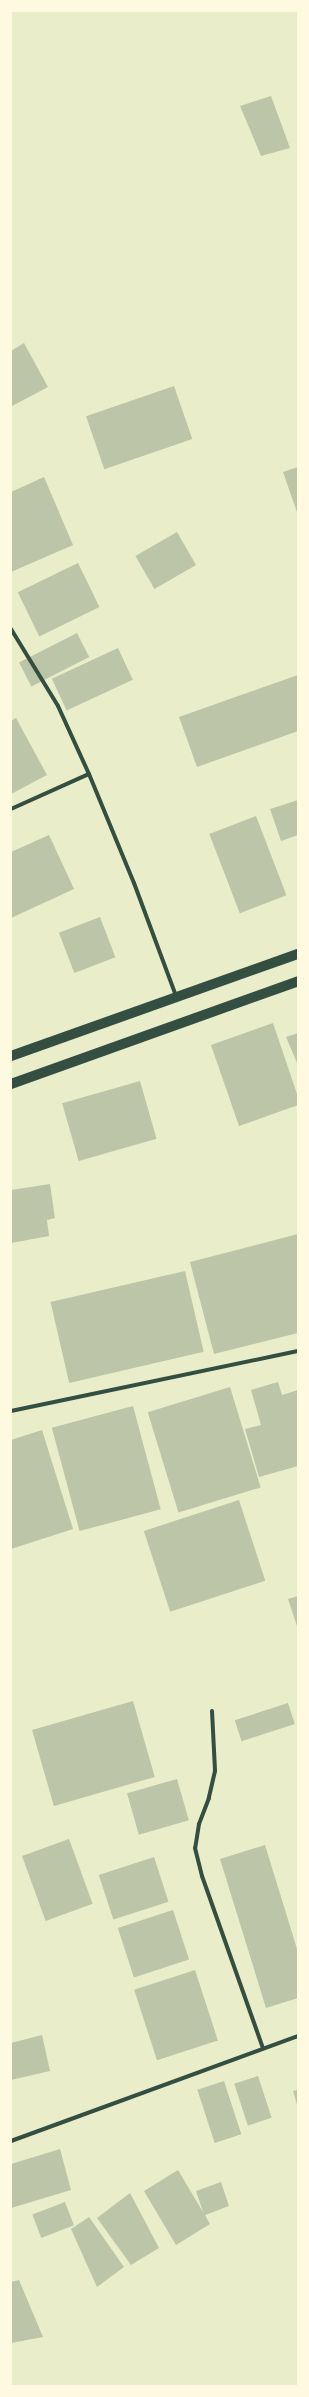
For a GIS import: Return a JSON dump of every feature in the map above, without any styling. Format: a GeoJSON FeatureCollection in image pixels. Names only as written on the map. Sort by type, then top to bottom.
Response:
{"type":"FeatureCollection","features":[{"type":"Feature","properties":{"kind":"main road"},"geometry":{"type":"LineString","coordinates":[[11,1056],[298,954]]}},
{"type":"Feature","properties":{"kind":"main road"},"geometry":{"type":"LineString","coordinates":[[11,1084],[298,981]]}},
{"type":"Feature","properties":{"kind":"street"},"geometry":{"type":"LineString","coordinates":[[11,629],[58,706],[89,774],[134,883],[177,998]]}},
{"type":"Feature","properties":{"kind":"street"},"geometry":{"type":"LineString","coordinates":[[11,809],[89,774]]}},
{"type":"Feature","properties":{"kind":"street"},"geometry":{"type":"LineString","coordinates":[[11,1410],[298,1351]]}},
{"type":"Feature","properties":{"kind":"street"},"geometry":{"type":"LineString","coordinates":[[212,1711],[214,1771],[209,1798],[199,1824],[195,1848],[202,1876],[263,2048]]}},
{"type":"Feature","properties":{"kind":"street"},"geometry":{"type":"LineString","coordinates":[[11,2141],[298,2036]]}},
{"type":"Feature","properties":{"kind":"building"},"geometry":{"type":"Polygon","coordinates":[[[271,96],[290,148],[261,156],[240,106],[271,96]]]}},
{"type":"Feature","properties":{"kind":"building"},"geometry":{"type":"Polygon","coordinates":[[[24,343],[48,387],[12,406],[11,351],[24,343]]]}},
{"type":"Feature","properties":{"kind":"building"},"geometry":{"type":"Polygon","coordinates":[[[174,386],[192,439],[104,469],[86,416],[174,386]]]}},
{"type":"Feature","properties":{"kind":"building"},"geometry":{"type":"Polygon","coordinates":[[[298,467],[298,515],[283,472],[298,467]]]}},
{"type":"Feature","properties":{"kind":"building"},"geometry":{"type":"Polygon","coordinates":[[[44,477],[73,545],[11,572],[11,492],[44,477]]]}},
{"type":"Feature","properties":{"kind":"building"},"geometry":{"type":"Polygon","coordinates":[[[177,532],[196,565],[154,589],[135,556],[177,532]]]}},
{"type":"Feature","properties":{"kind":"building"},"geometry":{"type":"Polygon","coordinates":[[[78,563],[99,607],[39,636],[18,592],[78,563]]]}},
{"type":"Feature","properties":{"kind":"building"},"geometry":{"type":"Polygon","coordinates":[[[77,633],[89,657],[31,687],[19,663],[77,633]]]}},
{"type":"Feature","properties":{"kind":"building"},"geometry":{"type":"Polygon","coordinates":[[[118,648],[133,680],[67,711],[52,679],[118,648]]]}},
{"type":"Feature","properties":{"kind":"building"},"geometry":{"type":"Polygon","coordinates":[[[298,675],[298,731],[197,767],[179,717],[298,675]]]}},
{"type":"Feature","properties":{"kind":"building"},"geometry":{"type":"Polygon","coordinates":[[[16,718],[47,775],[11,794],[11,721],[16,718]]]}},
{"type":"Feature","properties":{"kind":"building"},"geometry":{"type":"Polygon","coordinates":[[[298,800],[298,835],[281,841],[270,809],[298,800]]]}},
{"type":"Feature","properties":{"kind":"building"},"geometry":{"type":"Polygon","coordinates":[[[256,816],[286,895],[240,913],[209,834],[256,816]]]}},
{"type":"Feature","properties":{"kind":"building"},"geometry":{"type":"Polygon","coordinates":[[[49,835],[74,889],[11,918],[11,852],[49,835]]]}},
{"type":"Feature","properties":{"kind":"building"},"geometry":{"type":"Polygon","coordinates":[[[100,917],[115,957],[74,973],[59,933],[100,917]]]}},
{"type":"Feature","properties":{"kind":"building"},"geometry":{"type":"Polygon","coordinates":[[[273,1023],[298,1097],[298,1105],[239,1126],[211,1045],[273,1023]]]}},
{"type":"Feature","properties":{"kind":"building"},"geometry":{"type":"Polygon","coordinates":[[[298,1033],[298,1065],[286,1037],[298,1033]]]}},
{"type":"Feature","properties":{"kind":"building"},"geometry":{"type":"Polygon","coordinates":[[[140,1081],[157,1139],[79,1161],[62,1103],[140,1081]]]}},
{"type":"Feature","properties":{"kind":"building"},"geometry":{"type":"Polygon","coordinates":[[[50,1184],[55,1218],[47,1220],[49,1236],[11,1243],[11,1190],[50,1184]]]}},
{"type":"Feature","properties":{"kind":"building"},"geometry":{"type":"Polygon","coordinates":[[[298,1234],[298,1333],[214,1354],[190,1262],[298,1234]]]}},
{"type":"Feature","properties":{"kind":"building"},"geometry":{"type":"Polygon","coordinates":[[[185,1271],[204,1352],[69,1383],[51,1302],[185,1271]]]}},
{"type":"Feature","properties":{"kind":"building"},"geometry":{"type":"Polygon","coordinates":[[[278,1382],[282,1395],[298,1390],[298,1466],[259,1477],[245,1429],[261,1425],[251,1390],[278,1382]]]}},
{"type":"Feature","properties":{"kind":"building"},"geometry":{"type":"Polygon","coordinates":[[[230,1387],[261,1487],[178,1513],[148,1412],[230,1387]]]}},
{"type":"Feature","properties":{"kind":"building"},"geometry":{"type":"Polygon","coordinates":[[[133,1406],[161,1509],[80,1531],[52,1428],[133,1406]]]}},
{"type":"Feature","properties":{"kind":"building"},"geometry":{"type":"Polygon","coordinates":[[[42,1430],[73,1529],[11,1549],[11,1440],[42,1430]]]}},
{"type":"Feature","properties":{"kind":"building"},"geometry":{"type":"Polygon","coordinates":[[[239,1500],[265,1581],[170,1612],[144,1531],[239,1500]]]}},
{"type":"Feature","properties":{"kind":"building"},"geometry":{"type":"Polygon","coordinates":[[[298,1596],[298,1629],[288,1599],[298,1596]]]}},
{"type":"Feature","properties":{"kind":"building"},"geometry":{"type":"Polygon","coordinates":[[[133,1701],[155,1777],[54,1806],[32,1730],[133,1701]]]}},
{"type":"Feature","properties":{"kind":"building"},"geometry":{"type":"Polygon","coordinates":[[[288,1703],[295,1724],[242,1741],[235,1720],[288,1703]]]}},
{"type":"Feature","properties":{"kind":"building"},"geometry":{"type":"Polygon","coordinates":[[[177,1779],[189,1820],[139,1835],[127,1793],[177,1779]]]}},
{"type":"Feature","properties":{"kind":"building"},"geometry":{"type":"Polygon","coordinates":[[[69,1839],[93,1904],[46,1921],[22,1856],[69,1839]]]}},
{"type":"Feature","properties":{"kind":"building"},"geometry":{"type":"Polygon","coordinates":[[[265,1845],[298,1952],[298,1998],[266,2008],[220,1859],[265,1845]]]}},
{"type":"Feature","properties":{"kind":"building"},"geometry":{"type":"Polygon","coordinates":[[[154,1857],[169,1902],[113,1920],[99,1875],[154,1857]]]}},
{"type":"Feature","properties":{"kind":"building"},"geometry":{"type":"Polygon","coordinates":[[[173,1910],[189,1959],[134,1977],[118,1928],[173,1910]]]}},
{"type":"Feature","properties":{"kind":"building"},"geometry":{"type":"Polygon","coordinates":[[[195,1970],[218,2040],[157,2060],[134,1990],[195,1970]]]}},
{"type":"Feature","properties":{"kind":"building"},"geometry":{"type":"Polygon","coordinates":[[[42,2035],[50,2071],[11,2080],[11,2043],[42,2035]]]}},
{"type":"Feature","properties":{"kind":"building"},"geometry":{"type":"Polygon","coordinates":[[[258,2076],[272,2118],[248,2126],[234,2084],[258,2076]]]}},
{"type":"Feature","properties":{"kind":"building"},"geometry":{"type":"Polygon","coordinates":[[[224,2081],[241,2134],[215,2143],[197,2090],[224,2081]]]}},
{"type":"Feature","properties":{"kind":"building"},"geometry":{"type":"Polygon","coordinates":[[[298,2090],[298,2108],[293,2091],[298,2090]]]}},
{"type":"Feature","properties":{"kind":"building"},"geometry":{"type":"Polygon","coordinates":[[[60,2149],[71,2190],[11,2208],[11,2164],[60,2149]]]}},
{"type":"Feature","properties":{"kind":"building"},"geometry":{"type":"Polygon","coordinates":[[[178,2170],[203,2212],[196,2191],[221,2182],[229,2206],[205,2215],[210,2224],[176,2245],[144,2191],[178,2170]]]}},
{"type":"Feature","properties":{"kind":"building"},"geometry":{"type":"Polygon","coordinates":[[[130,2193],[159,2248],[131,2265],[97,2218],[130,2193]]]}},
{"type":"Feature","properties":{"kind":"building"},"geometry":{"type":"Polygon","coordinates":[[[65,2202],[74,2225],[41,2238],[32,2215],[65,2202]]]}},
{"type":"Feature","properties":{"kind":"building"},"geometry":{"type":"Polygon","coordinates":[[[89,2217],[124,2267],[97,2287],[71,2229],[89,2217]]]}},
{"type":"Feature","properties":{"kind":"building"},"geometry":{"type":"Polygon","coordinates":[[[19,2280],[43,2337],[11,2343],[11,2282],[19,2280]]]}}]}
